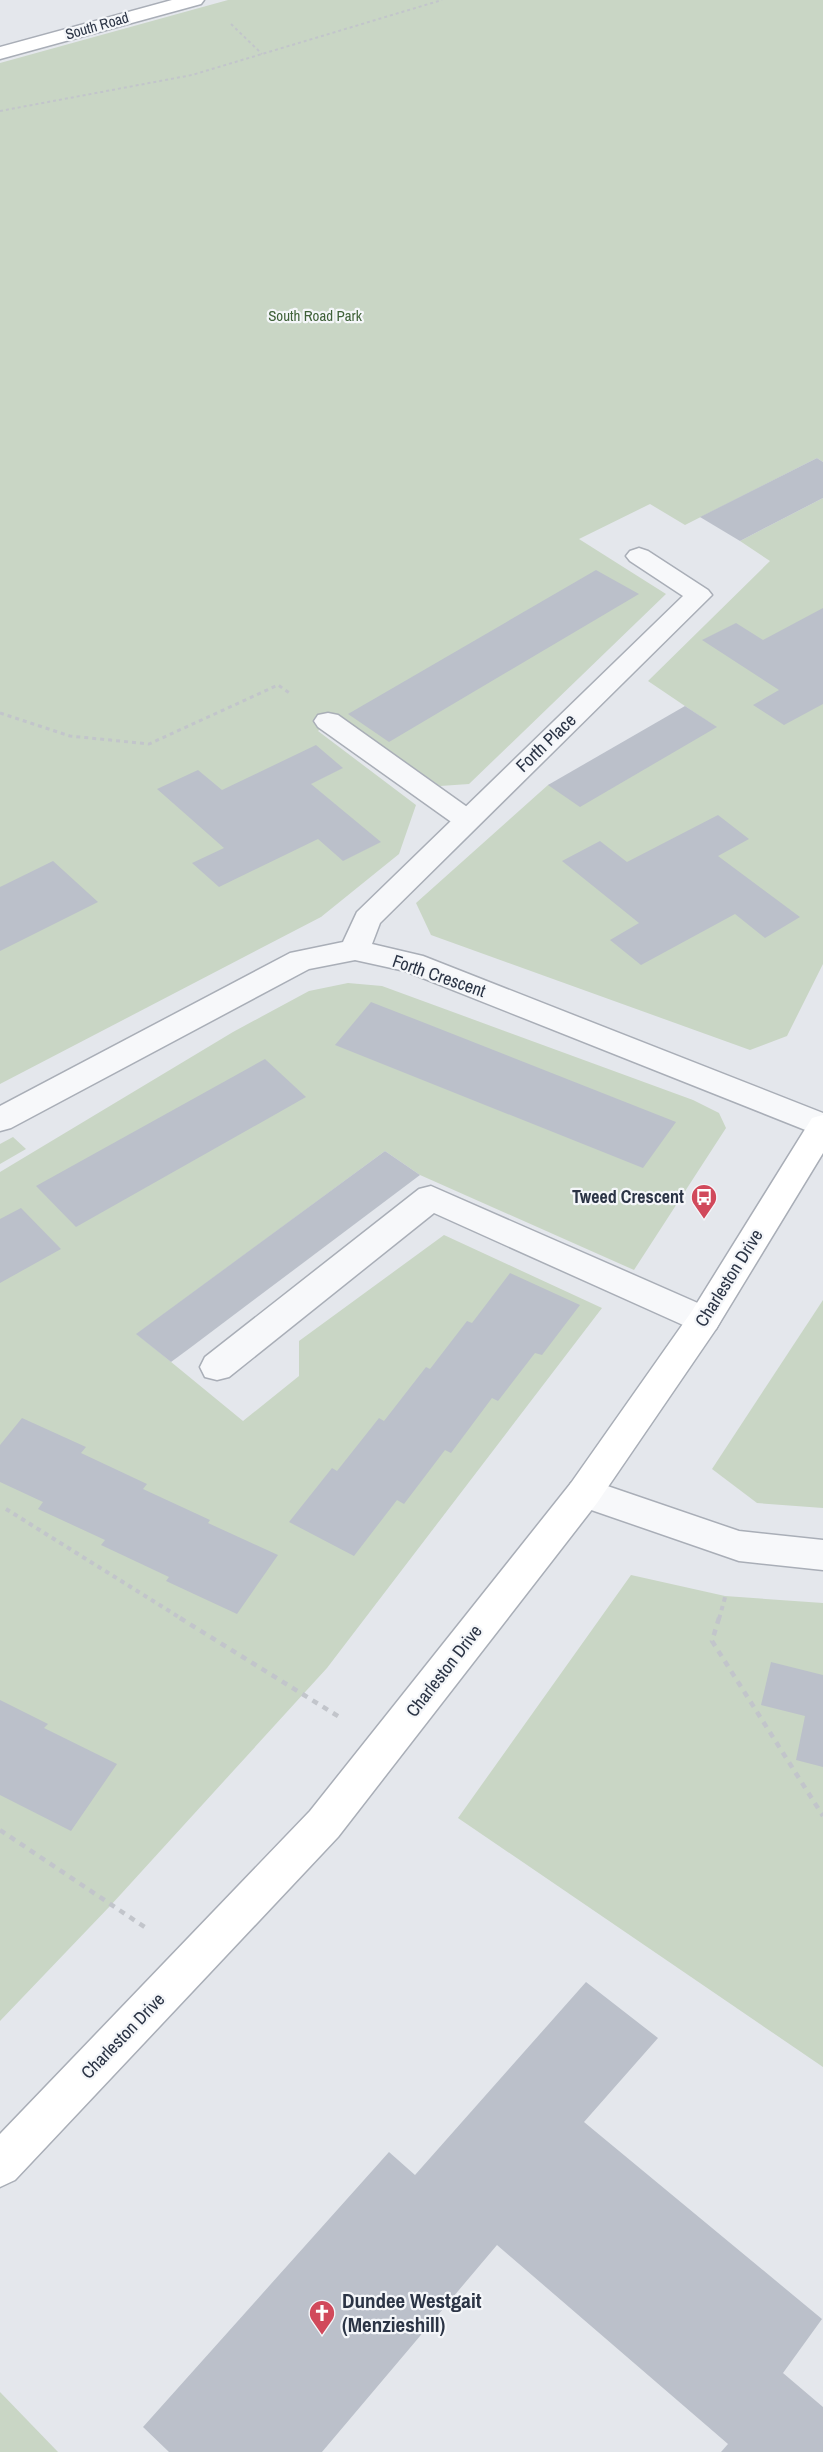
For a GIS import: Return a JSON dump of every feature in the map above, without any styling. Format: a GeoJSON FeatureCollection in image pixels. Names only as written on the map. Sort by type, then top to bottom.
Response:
{"type":"FeatureCollection","features":[{"type":"Feature","properties":{"kind":"street","name":"South Road"},"geometry":{"type":"LineString","coordinates":[[0,53],[194,0]]}},
{"type":"Feature","properties":{"kind":"street","name":"Forth Place"},"geometry":{"type":"LineString","coordinates":[[355,951],[367,919],[699,595],[639,556]]}},
{"type":"Feature","properties":{"kind":"street"},"geometry":{"type":"LineString","coordinates":[[328,721],[467,820]]}},
{"type":"Feature","properties":{"kind":"street","name":"Forth Crescent"},"geometry":{"type":"LineString","coordinates":[[0,1120],[301,960],[355,951],[412,963],[823,1126]]}},
{"type":"Feature","properties":{"kind":"street","name":"Charleston Drive"},"geometry":{"type":"LineString","coordinates":[[0,2165],[324,1824],[386,1746],[584,1493],[704,1320],[823,1126]]}},
{"type":"Feature","properties":{"kind":"street"},"geometry":{"type":"LineString","coordinates":[[217,1367],[431,1198],[704,1320]]}},
{"type":"Feature","properties":{"kind":"street"},"geometry":{"type":"LineString","coordinates":[[584,1493],[739,1546],[823,1555]]}},
{"type":"Feature","properties":{"kind":"path"},"geometry":{"type":"LineString","coordinates":[[0,111],[192,75],[442,0]]}},
{"type":"Feature","properties":{"kind":"path"},"geometry":{"type":"LineString","coordinates":[[225,19],[262,55]]}},
{"type":"Feature","properties":{"kind":"path"},"geometry":{"type":"LineString","coordinates":[[0,713],[70,736],[149,744],[278,685]]}},
{"type":"Feature","properties":{"kind":"path"},"geometry":{"type":"LineString","coordinates":[[6,1509],[386,1746]]}},
{"type":"Feature","properties":{"kind":"path"},"geometry":{"type":"LineString","coordinates":[[712,1641],[823,1816]]}},
{"type":"Feature","properties":{"kind":"path"},"geometry":{"type":"LineString","coordinates":[[0,1830],[194,1961]]}},
{"type":"Feature","properties":{"kind":"green space","name":"South Road Park"},"geometry":{"type":"Polygon","coordinates":[[[228,0],[823,0],[823,462],[817,458],[685,525],[650,504],[579,539],[666,594],[469,784],[440,786],[341,717],[328,721],[318,731],[416,805],[399,854],[321,917],[0,1084],[0,63],[228,0]]]}},
{"type":"Feature","properties":{"kind":"green space"},"geometry":{"type":"Polygon","coordinates":[[[823,498],[823,964],[787,1036],[750,1050],[431,935],[416,903],[548,785],[716,727],[648,681],[770,561],[740,541],[823,498]]]}},
{"type":"Feature","properties":{"kind":"green space"},"geometry":{"type":"Polygon","coordinates":[[[348,983],[382,986],[693,1100],[719,1113],[726,1128],[634,1270],[420,1175],[385,1151],[137,1334],[243,1421],[299,1376],[299,1341],[444,1235],[602,1308],[327,1668],[111,1905],[0,2021],[0,1172],[233,1032],[309,991],[348,983]]]}},
{"type":"Feature","properties":{"kind":"green space"},"geometry":{"type":"Polygon","coordinates":[[[13,1137],[26,1149],[0,1164],[0,1144],[13,1137]]]}},
{"type":"Feature","properties":{"kind":"green space"},"geometry":{"type":"Polygon","coordinates":[[[823,1300],[823,1508],[757,1503],[712,1469],[823,1300]]]}},
{"type":"Feature","properties":{"kind":"green space"},"geometry":{"type":"Polygon","coordinates":[[[631,1575],[725,1596],[823,1603],[823,2067],[458,1818],[631,1575]]]}},
{"type":"Feature","properties":{"kind":"green space"},"geometry":{"type":"Polygon","coordinates":[[[0,2392],[58,2452],[0,2452],[0,2392]]]}},
{"type":"Feature","properties":{"kind":"building"},"geometry":{"type":"Polygon","coordinates":[[[817,458],[823,462],[823,498],[740,541],[700,517],[817,458]]]}},
{"type":"Feature","properties":{"kind":"building"},"geometry":{"type":"Polygon","coordinates":[[[596,570],[639,594],[389,742],[348,714],[596,570]]]}},
{"type":"Feature","properties":{"kind":"building"},"geometry":{"type":"Polygon","coordinates":[[[823,608],[823,704],[784,725],[753,705],[779,690],[702,640],[736,623],[763,640],[823,608]]]}},
{"type":"Feature","properties":{"kind":"building"},"geometry":{"type":"Polygon","coordinates":[[[685,706],[717,727],[580,807],[548,785],[685,706]]]}},
{"type":"Feature","properties":{"kind":"building"},"geometry":{"type":"Polygon","coordinates":[[[316,745],[343,768],[311,784],[381,842],[343,861],[318,839],[219,887],[192,863],[224,848],[157,789],[198,770],[222,790],[316,745]]]}},
{"type":"Feature","properties":{"kind":"building"},"geometry":{"type":"Polygon","coordinates":[[[718,815],[749,839],[718,856],[800,917],[765,938],[735,914],[641,965],[610,940],[639,923],[562,861],[600,841],[627,862],[718,815]]]}},
{"type":"Feature","properties":{"kind":"building"},"geometry":{"type":"Polygon","coordinates":[[[53,861],[98,902],[0,951],[0,887],[53,861]]]}},
{"type":"Feature","properties":{"kind":"building"},"geometry":{"type":"Polygon","coordinates":[[[371,1002],[676,1122],[643,1168],[335,1045],[371,1002]]]}},
{"type":"Feature","properties":{"kind":"building"},"geometry":{"type":"Polygon","coordinates":[[[265,1059],[306,1097],[76,1227],[36,1186],[265,1059]]]}},
{"type":"Feature","properties":{"kind":"building"},"geometry":{"type":"Polygon","coordinates":[[[385,1151],[420,1175],[171,1362],[136,1334],[385,1151]]]}},
{"type":"Feature","properties":{"kind":"building"},"geometry":{"type":"Polygon","coordinates":[[[21,1208],[61,1249],[0,1283],[0,1219],[21,1208]]]}},
{"type":"Feature","properties":{"kind":"building"},"geometry":{"type":"Polygon","coordinates":[[[510,1273],[580,1305],[542,1355],[535,1353],[498,1401],[492,1398],[451,1453],[445,1450],[404,1504],[397,1500],[354,1556],[289,1522],[332,1468],[337,1471],[379,1418],[384,1421],[426,1367],[430,1369],[467,1321],[472,1323],[510,1273]]]}},
{"type":"Feature","properties":{"kind":"building"},"geometry":{"type":"Polygon","coordinates":[[[22,1418],[86,1447],[81,1453],[147,1484],[143,1489],[210,1520],[208,1523],[278,1555],[237,1614],[166,1581],[169,1577],[101,1545],[105,1540],[38,1509],[43,1502],[0,1482],[0,1445],[22,1418]]]}},
{"type":"Feature","properties":{"kind":"building"},"geometry":{"type":"Polygon","coordinates":[[[771,1662],[823,1675],[823,1767],[796,1760],[805,1716],[761,1705],[771,1662]]]}},
{"type":"Feature","properties":{"kind":"building"},"geometry":{"type":"Polygon","coordinates":[[[0,1700],[48,1724],[44,1728],[117,1764],[71,1831],[0,1795],[0,1700]]]}},
{"type":"Feature","properties":{"kind":"building"},"geometry":{"type":"Polygon","coordinates":[[[586,1982],[658,2038],[584,2122],[822,2319],[783,2373],[823,2407],[823,2452],[721,2452],[728,2444],[497,2245],[322,2452],[169,2452],[143,2427],[389,2152],[415,2175],[586,1982]]]}},
{"type":"Feature","properties":{"kind":"place","name":"Tweed Crescent"},"geometry":{"type":"Point","coordinates":[704,1220]}},
{"type":"Feature","properties":{"kind":"place","name":"Dundee Westgait (Menzieshill)"},"geometry":{"type":"Point","coordinates":[322,2336]}}]}
